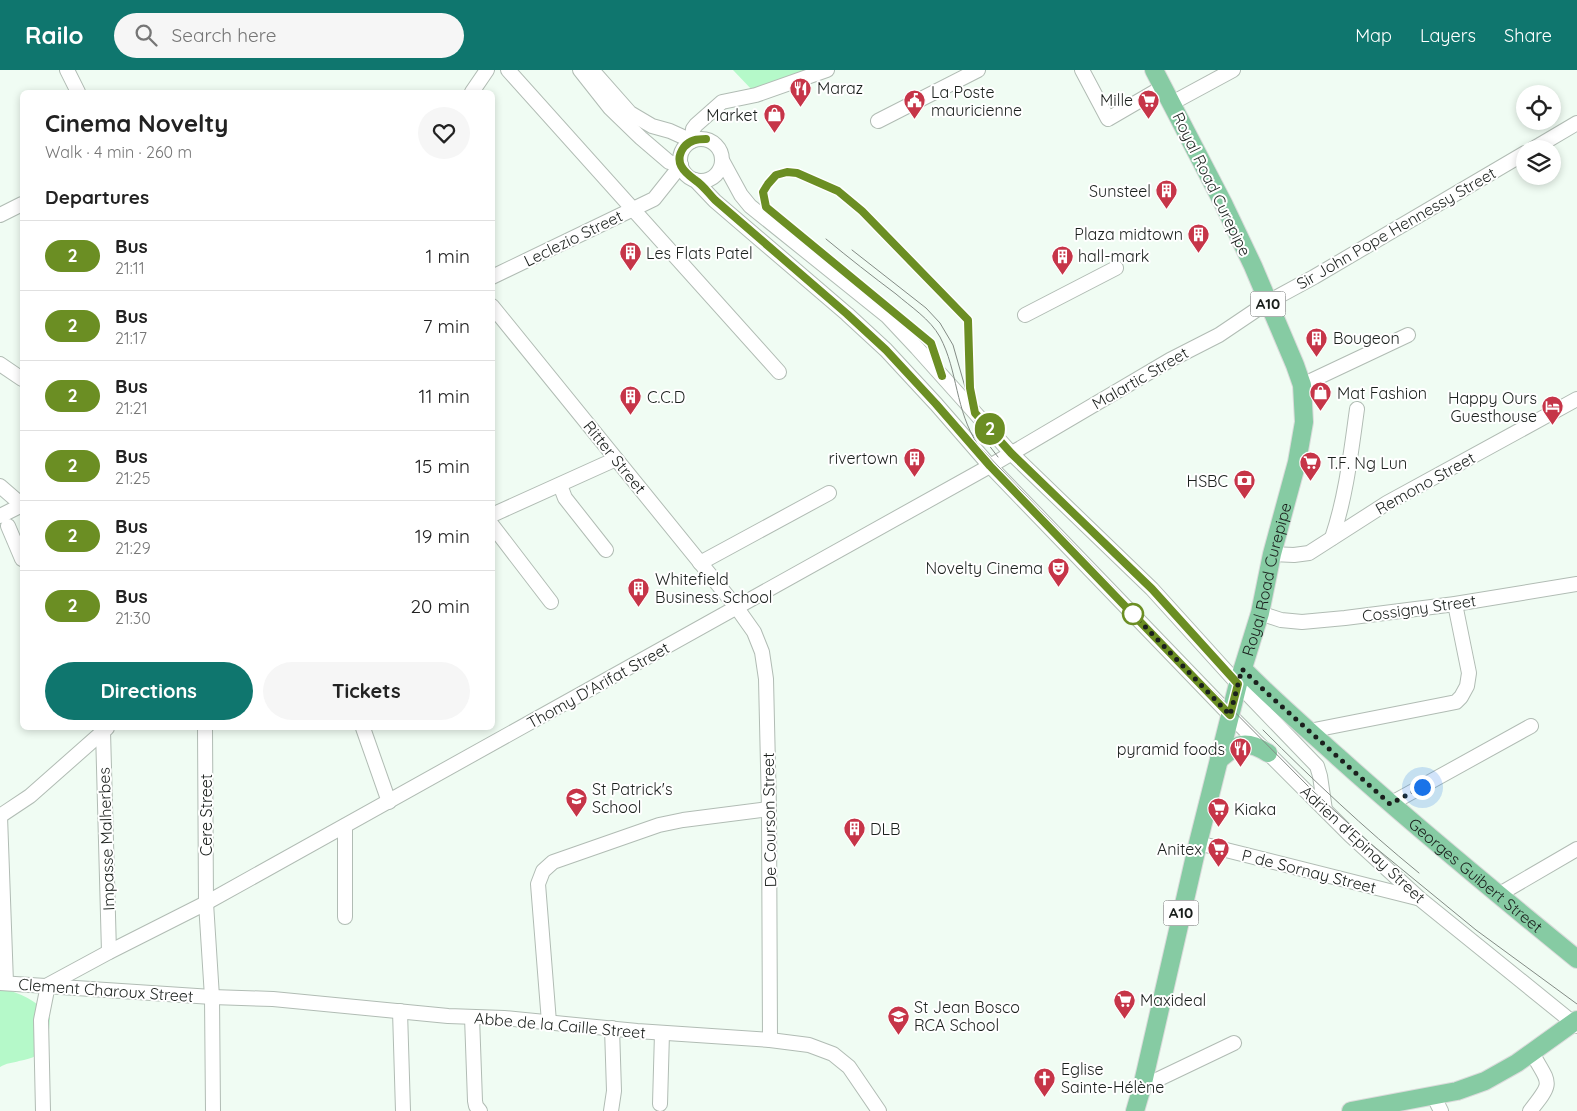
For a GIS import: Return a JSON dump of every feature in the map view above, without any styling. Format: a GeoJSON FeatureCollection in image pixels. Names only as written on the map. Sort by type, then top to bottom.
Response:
{"type":"FeatureCollection","features":[{"type":"Feature","properties":{"kind":"main road","name":"Royal Road Curepipe"},"geometry":{"type":"LineString","coordinates":[[1135,1111],[1230,715],[1260,613],[1272,554],[1301,443],[1304,422],[1302,385],[1253,266],[1154,70]]}},
{"type":"Feature","properties":{"kind":"main road","name":"Georges Guibert Street"},"geometry":{"type":"LineString","coordinates":[[1240,677],[1309,731],[1390,804],[1498,895],[1577,958]]}},
{"type":"Feature","properties":{"kind":"main road"},"geometry":{"type":"LineString","coordinates":[[1219,760],[1238,745],[1255,745],[1268,752]]}},
{"type":"Feature","properties":{"kind":"main road"},"geometry":{"type":"LineString","coordinates":[[1352,1111],[1457,1091],[1486,1081],[1504,1071],[1576,1022]]}},
{"type":"Feature","properties":{"kind":"street"},"geometry":{"type":"LineString","coordinates":[[67,70],[77,90]]}},
{"type":"Feature","properties":{"kind":"street"},"geometry":{"type":"LineString","coordinates":[[473,90],[487,70]]}},
{"type":"Feature","properties":{"kind":"street"},"geometry":{"type":"LineString","coordinates":[[508,70],[779,372]]}},
{"type":"Feature","properties":{"kind":"street"},"geometry":{"type":"LineString","coordinates":[[580,70],[610,108],[641,138],[669,162],[681,165]]}},
{"type":"Feature","properties":{"kind":"street"},"geometry":{"type":"LineString","coordinates":[[592,70],[630,113],[652,126],[670,131],[692,141]]}},
{"type":"Feature","properties":{"kind":"street"},"geometry":{"type":"LineString","coordinates":[[692,141],[693,128],[722,102],[756,95],[827,70]]}},
{"type":"Feature","properties":{"kind":"street"},"geometry":{"type":"LineString","coordinates":[[878,121],[978,70]]}},
{"type":"Feature","properties":{"kind":"street"},"geometry":{"type":"LineString","coordinates":[[1082,70],[1108,119],[1163,86]]}},
{"type":"Feature","properties":{"kind":"street"},"geometry":{"type":"LineString","coordinates":[[1172,103],[1233,70]]}},
{"type":"Feature","properties":{"kind":"street"},"geometry":{"type":"LineString","coordinates":[[709,113],[704,129],[708,139],[720,150],[722,162],[741,195],[750,206],[887,316],[918,348],[1011,453],[1240,677],[1317,766],[1325,810]]}},
{"type":"Feature","properties":{"kind":"street"},"geometry":{"type":"LineString","coordinates":[[1549,140],[1577,124]]}},
{"type":"Feature","properties":{"kind":"street"},"geometry":{"type":"LineString","coordinates":[[712,141],[699,139],[692,141],[682,151],[681,165],[686,174],[695,180],[707,180],[718,173],[722,162]]}},
{"type":"Feature","properties":{"kind":"street","name":"Sir John Pope Hennessy Street"},"geometry":{"type":"LineString","coordinates":[[1268,302],[1516,158]]}},
{"type":"Feature","properties":{"kind":"street","name":"Leclezio Street"},"geometry":{"type":"LineString","coordinates":[[495,276],[654,199],[681,165]]}},
{"type":"Feature","properties":{"kind":"street","name":"Adrien d'Epinay Street"},"geometry":{"type":"LineString","coordinates":[[695,180],[715,200],[886,350],[990,466],[1230,715],[1325,810],[1420,899],[1576,1022]]}},
{"type":"Feature","properties":{"kind":"street"},"geometry":{"type":"LineString","coordinates":[[0,215],[20,205]]}},
{"type":"Feature","properties":{"kind":"street"},"geometry":{"type":"LineString","coordinates":[[1025,315],[1116,268]]}},
{"type":"Feature","properties":{"kind":"street","name":"Malartic Street"},"geometry":{"type":"LineString","coordinates":[[990,466],[1170,360],[1219,335],[1268,302]]}},
{"type":"Feature","properties":{"kind":"street","name":"Ritter Street"},"geometry":{"type":"LineString","coordinates":[[495,310],[737,608]]}},
{"type":"Feature","properties":{"kind":"street"},"geometry":{"type":"LineString","coordinates":[[1302,385],[1408,335]]}},
{"type":"Feature","properties":{"kind":"street"},"geometry":{"type":"LineString","coordinates":[[0,364],[20,378]]}},
{"type":"Feature","properties":{"kind":"street","name":"Remono Street"},"geometry":{"type":"LineString","coordinates":[[1272,554],[1294,555],[1309,552],[1387,503],[1577,399]]}},
{"type":"Feature","properties":{"kind":"street"},"geometry":{"type":"LineString","coordinates":[[1332,538],[1339,518],[1352,447],[1356,409]]}},
{"type":"Feature","properties":{"kind":"street"},"geometry":{"type":"LineString","coordinates":[[495,514],[616,459]]}},
{"type":"Feature","properties":{"kind":"street","name":"Thomy D'Arifat Street"},"geometry":{"type":"LineString","coordinates":[[48,985],[206,903],[990,466]]}},
{"type":"Feature","properties":{"kind":"street"},"geometry":{"type":"LineString","coordinates":[[560,484],[565,498],[606,550]]}},
{"type":"Feature","properties":{"kind":"street"},"geometry":{"type":"LineString","coordinates":[[0,486],[20,503]]}},
{"type":"Feature","properties":{"kind":"street"},"geometry":{"type":"LineString","coordinates":[[700,563],[829,493]]}},
{"type":"Feature","properties":{"kind":"street"},"geometry":{"type":"LineString","coordinates":[[20,507],[4,521],[20,555]]}},
{"type":"Feature","properties":{"kind":"street"},"geometry":{"type":"LineString","coordinates":[[495,529],[551,602]]}},
{"type":"Feature","properties":{"kind":"street","name":"Cossigny Street"},"geometry":{"type":"LineString","coordinates":[[1260,613],[1281,620],[1302,622],[1455,604],[1577,584]]}},
{"type":"Feature","properties":{"kind":"street"},"geometry":{"type":"LineString","coordinates":[[1309,731],[1456,702],[1461,698],[1467,686],[1470,673],[1455,604]]}},
{"type":"Feature","properties":{"kind":"street","name":"De Courson Street"},"geometry":{"type":"LineString","coordinates":[[737,608],[754,632],[762,652],[766,679],[769,809],[770,1040]]}},
{"type":"Feature","properties":{"kind":"street"},"geometry":{"type":"LineString","coordinates":[[1390,804],[1531,726]]}},
{"type":"Feature","properties":{"kind":"street"},"geometry":{"type":"LineString","coordinates":[[3,983],[0,816],[30,796],[102,730]]}},
{"type":"Feature","properties":{"kind":"street","name":"Impasse Malherbes"},"geometry":{"type":"LineString","coordinates":[[103,730],[109,952]]}},
{"type":"Feature","properties":{"kind":"street","name":"Cere Street"},"geometry":{"type":"LineString","coordinates":[[205,730],[206,903],[212,997],[213,1111]]}},
{"type":"Feature","properties":{"kind":"street"},"geometry":{"type":"LineString","coordinates":[[364,730],[389,802]]}},
{"type":"Feature","properties":{"kind":"street"},"geometry":{"type":"LineString","coordinates":[[549,1022],[538,884],[543,871],[553,862],[660,825],[691,818],[769,809]]}},
{"type":"Feature","properties":{"kind":"street"},"geometry":{"type":"LineString","coordinates":[[345,826],[345,917]]}},
{"type":"Feature","properties":{"kind":"street","name":"P de Sornay Street"},"geometry":{"type":"LineString","coordinates":[[1198,843],[1420,899]]}},
{"type":"Feature","properties":{"kind":"street"},"geometry":{"type":"LineString","coordinates":[[1498,895],[1577,849]]}},
{"type":"Feature","properties":{"kind":"street","name":"Clement Charoux Street"},"geometry":{"type":"LineString","coordinates":[[3,983],[212,997]]}},
{"type":"Feature","properties":{"kind":"street"},"geometry":{"type":"LineString","coordinates":[[42,1111],[41,1020],[48,985]]}},
{"type":"Feature","properties":{"kind":"street","name":"Abbe de la Caille Street"},"geometry":{"type":"LineString","coordinates":[[212,997],[273,999],[662,1033],[770,1040],[809,1045],[833,1054],[849,1067],[879,1111]]}},
{"type":"Feature","properties":{"kind":"street"},"geometry":{"type":"LineString","coordinates":[[400,1011],[403,1111]]}},
{"type":"Feature","properties":{"kind":"street"},"geometry":{"type":"LineString","coordinates":[[472,1017],[475,1101],[480,1111]]}},
{"type":"Feature","properties":{"kind":"street"},"geometry":{"type":"LineString","coordinates":[[611,1111],[614,1091],[612,1028]]}},
{"type":"Feature","properties":{"kind":"street"},"geometry":{"type":"LineString","coordinates":[[660,1104],[662,1033]]}},
{"type":"Feature","properties":{"kind":"street"},"geometry":{"type":"LineString","coordinates":[[1142,1087],[1234,1043]]}},
{"type":"Feature","properties":{"kind":"street"},"geometry":{"type":"LineString","coordinates":[[1530,1111],[1546,1091],[1548,1085],[1532,1052]]}},
{"type":"Feature","properties":{"kind":"street"},"geometry":{"type":"LineString","coordinates":[[1433,1095],[1441,1111]]}},
{"type":"Feature","properties":{"kind":"green space"},"geometry":{"type":"Polygon","coordinates":[[[733,70],[808,70],[754,92],[733,70]]]}},
{"type":"Feature","properties":{"kind":"green space"},"geometry":{"type":"Polygon","coordinates":[[[0,987],[22,995],[39,1006],[50,1018],[47,1042],[41,1052],[29,1059],[0,1067],[0,987]]]}},
{"type":"Feature","properties":{"kind":"tram line"},"geometry":{"type":"LineString","coordinates":[[826,239],[896,294],[931,325],[940,337],[946,350],[965,418],[978,445],[1185,662],[1314,792],[1371,844],[1476,930],[1577,1004]]}},
{"type":"Feature","properties":{"kind":"tram line"},"geometry":{"type":"LineString","coordinates":[[852,250],[926,308],[940,323],[953,345],[975,422],[981,435],[998,457]]}},
{"type":"Feature","properties":{"kind":"tram line"},"geometry":{"type":"LineString","coordinates":[[1263,730],[1378,839],[1419,873]]}},
{"type":"Feature","properties":{"kind":"bus line","name":"2"},"geometry":{"type":"LineString","coordinates":[[706,139],[692,141],[682,151],[681,165],[686,174],[886,350],[990,466],[1230,715],[1238,684],[1152,589],[1011,453],[975,413],[970,388],[968,320],[862,211],[838,191],[797,173],[787,172],[776,175],[763,192],[766,207],[931,343],[942,376]]}},
{"type":"Feature","properties":{"kind":"place","name":"Maraz"},"geometry":{"type":"Point","coordinates":[801,107]}},
{"type":"Feature","properties":{"kind":"place","name":"Mille"},"geometry":{"type":"Point","coordinates":[1149,119]}},
{"type":"Feature","properties":{"kind":"place","name":"La Poste mauricienne"},"geometry":{"type":"Point","coordinates":[915,120]}},
{"type":"Feature","properties":{"kind":"place","name":"Market"},"geometry":{"type":"Point","coordinates":[774,134]}},
{"type":"Feature","properties":{"kind":"place","name":"Sunsteel"},"geometry":{"type":"Point","coordinates":[1167,210]}},
{"type":"Feature","properties":{"kind":"place","name":"Plaza midtown"},"geometry":{"type":"Point","coordinates":[1199,253]}},
{"type":"Feature","properties":{"kind":"place","name":"Les Flats Patel"},"geometry":{"type":"Point","coordinates":[630,272]}},
{"type":"Feature","properties":{"kind":"place","name":"hall-mark"},"geometry":{"type":"Point","coordinates":[1062,275]}},
{"type":"Feature","properties":{"kind":"place","name":"Bougeon"},"geometry":{"type":"Point","coordinates":[1317,357]}},
{"type":"Feature","properties":{"kind":"place","name":"Mat Fashion"},"geometry":{"type":"Point","coordinates":[1321,412]}},
{"type":"Feature","properties":{"kind":"place","name":"C.C.D"},"geometry":{"type":"Point","coordinates":[631,416]}},
{"type":"Feature","properties":{"kind":"place","name":"Happy Ours Guesthouse"},"geometry":{"type":"Point","coordinates":[1553,426]}},
{"type":"Feature","properties":{"kind":"place","name":"rivertown"},"geometry":{"type":"Point","coordinates":[914,477]}},
{"type":"Feature","properties":{"kind":"place","name":"T.F. Ng Lun"},"geometry":{"type":"Point","coordinates":[1311,482]}},
{"type":"Feature","properties":{"kind":"place","name":"HSBC"},"geometry":{"type":"Point","coordinates":[1244,500]}},
{"type":"Feature","properties":{"kind":"place","name":"Novelty Cinema"},"geometry":{"type":"Point","coordinates":[1059,587]}},
{"type":"Feature","properties":{"kind":"place","name":"Whitefield Business School"},"geometry":{"type":"Point","coordinates":[639,607]}},
{"type":"Feature","properties":{"kind":"place","name":"pyramid foods"},"geometry":{"type":"Point","coordinates":[1241,768]}},
{"type":"Feature","properties":{"kind":"place","name":"St Patrick's School"},"geometry":{"type":"Point","coordinates":[576,817]}},
{"type":"Feature","properties":{"kind":"place","name":"Kiaka"},"geometry":{"type":"Point","coordinates":[1218,828]}},
{"type":"Feature","properties":{"kind":"place","name":"DLB"},"geometry":{"type":"Point","coordinates":[854,848]}},
{"type":"Feature","properties":{"kind":"place","name":"Anitex"},"geometry":{"type":"Point","coordinates":[1218,868]}},
{"type":"Feature","properties":{"kind":"place","name":"Maxideal"},"geometry":{"type":"Point","coordinates":[1124,1019]}},
{"type":"Feature","properties":{"kind":"place","name":"St Jean Bosco RCA School"},"geometry":{"type":"Point","coordinates":[898,1035]}},
{"type":"Feature","properties":{"kind":"place","name":"Eglise Sainte-Hélène"},"geometry":{"type":"Point","coordinates":[1045,1097]}},
{"type":"Feature","properties":{"kind":"route"},"geometry":{"type":"LineString","coordinates":[[1133,614],[1230,715],[1242,669],[1390,804],[1422,787]]}}]}
